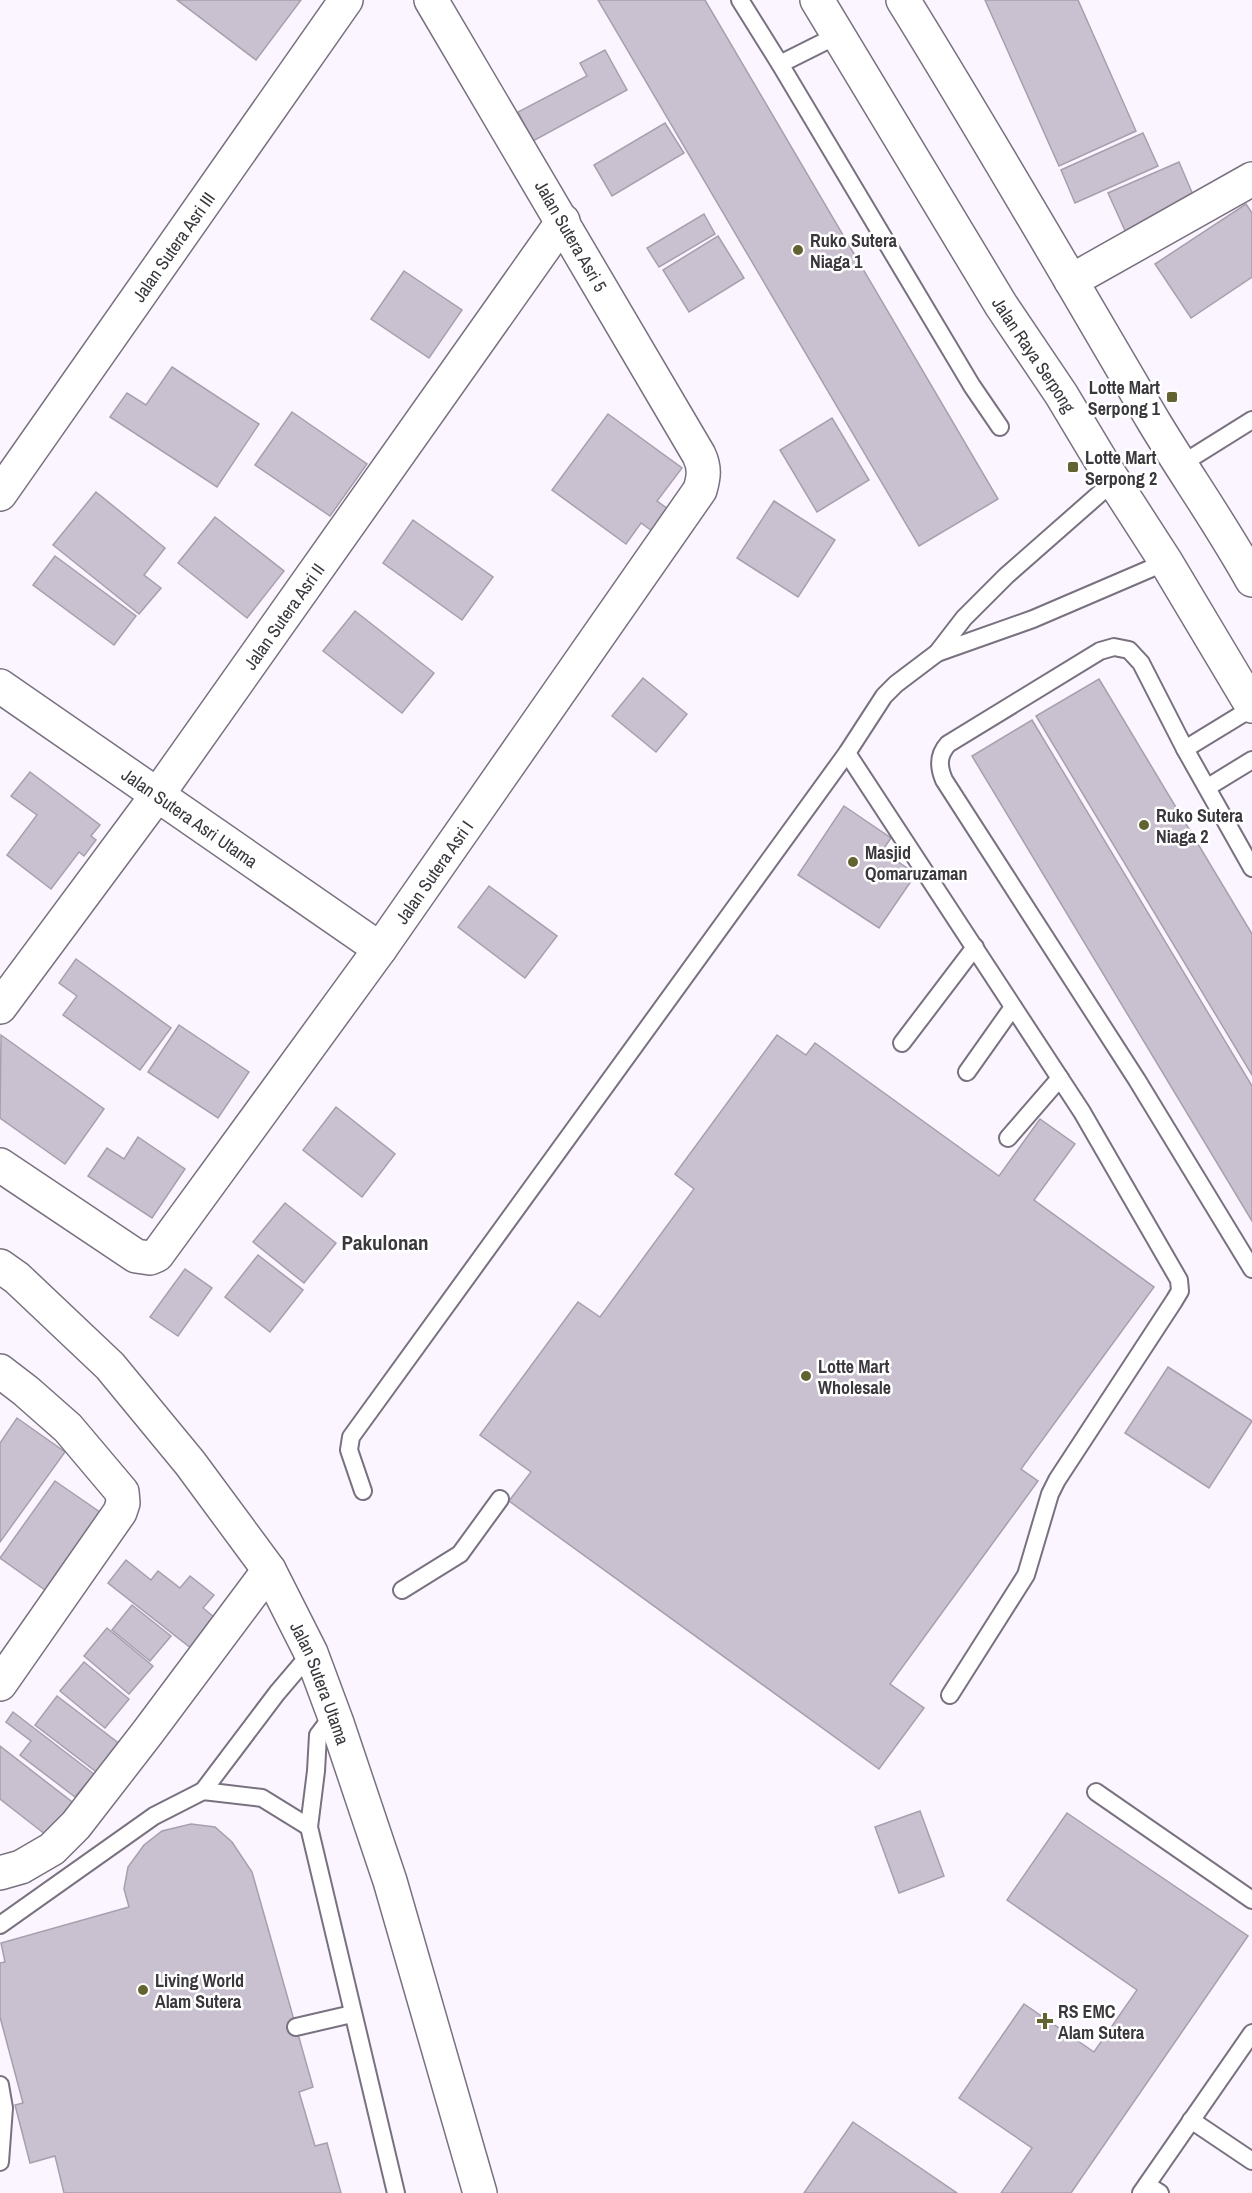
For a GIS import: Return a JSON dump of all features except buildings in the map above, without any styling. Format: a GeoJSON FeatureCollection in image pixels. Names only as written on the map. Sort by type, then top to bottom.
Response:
{"type":"FeatureCollection","features":[{"type":"Feature","properties":{"kind":"street","name":"Jalan Sutera Asri III"},"geometry":{"type":"LineString","coordinates":[[0,494],[346,0]]}},
{"type":"Feature","properties":{"kind":"street","name":"Jalan Sutera Asri 5"},"geometry":{"type":"LineString","coordinates":[[431,0],[699,455],[704,465],[704,476]]}},
{"type":"Feature","properties":{"kind":"street","name":"Jalan Raya Serpong"},"geometry":{"type":"LineString","coordinates":[[817,0],[1001,305],[1061,394],[1113,481],[1166,562],[1252,707]]}},
{"type":"Feature","properties":{"kind":"street"},"geometry":{"type":"LineString","coordinates":[[903,0],[1180,465],[1244,547],[1252,580]]}},
{"type":"Feature","properties":{"kind":"street"},"geometry":{"type":"LineString","coordinates":[[1071,281],[1252,179]]}},
{"type":"Feature","properties":{"kind":"street","name":"Jalan Sutera Asri II"},"geometry":{"type":"LineString","coordinates":[[0,1007],[158,794],[563,221]]}},
{"type":"Feature","properties":{"kind":"street","name":"Jalan Sutera Asri I"},"geometry":{"type":"LineString","coordinates":[[0,1165],[136,1256],[150,1258],[157,1255],[380,949],[694,500],[704,476]]}},
{"type":"Feature","properties":{"kind":"street","name":"Jalan Sutera Asri Utama"},"geometry":{"type":"LineString","coordinates":[[0,686],[380,949]]}},
{"type":"Feature","properties":{"kind":"street","name":"Jalan Sutera Utama"},"geometry":{"type":"LineString","coordinates":[[0,1266],[17,1278],[110,1366],[190,1463],[269,1570],[311,1653],[390,1881],[480,2193]]}},
{"type":"Feature","properties":{"kind":"street"},"geometry":{"type":"LineString","coordinates":[[0,1371],[68,1428],[122,1492],[123,1503],[120,1512],[0,1684]]}},
{"type":"Feature","properties":{"kind":"street"},"geometry":{"type":"LineString","coordinates":[[0,1873],[21,1867],[52,1849],[76,1825],[269,1570]]}},
{"type":"Feature","properties":{"kind":"lane"},"geometry":{"type":"LineString","coordinates":[[740,0],[972,386],[1000,427]]}},
{"type":"Feature","properties":{"kind":"lane"},"geometry":{"type":"LineString","coordinates":[[780,64],[838,35]]}},
{"type":"Feature","properties":{"kind":"lane"},"geometry":{"type":"LineString","coordinates":[[1180,465],[1252,420]]}},
{"type":"Feature","properties":{"kind":"lane"},"geometry":{"type":"LineString","coordinates":[[363,1491],[349,1450],[351,1437],[848,753],[884,696],[937,653],[964,618],[998,584],[1113,481]]}},
{"type":"Feature","properties":{"kind":"lane"},"geometry":{"type":"LineString","coordinates":[[937,653],[1033,619],[1166,562]]}},
{"type":"Feature","properties":{"kind":"lane"},"geometry":{"type":"LineString","coordinates":[[1252,868],[1185,749],[1141,663],[1129,650],[1114,647],[1100,651],[948,744],[941,752],[940,763],[944,780],[1137,1080],[1252,1269]]}},
{"type":"Feature","properties":{"kind":"lane"},"geometry":{"type":"LineString","coordinates":[[1185,749],[1252,707]]}},
{"type":"Feature","properties":{"kind":"lane"},"geometry":{"type":"LineString","coordinates":[[848,753],[1082,1112],[1179,1280],[1180,1291],[1057,1480],[1050,1494],[1026,1575],[950,1695]]}},
{"type":"Feature","properties":{"kind":"lane"},"geometry":{"type":"LineString","coordinates":[[1208,787],[1252,760]]}},
{"type":"Feature","properties":{"kind":"lane"},"geometry":{"type":"LineString","coordinates":[[902,1042],[975,947]]}},
{"type":"Feature","properties":{"kind":"lane"},"geometry":{"type":"LineString","coordinates":[[967,1072],[1014,1007]]}},
{"type":"Feature","properties":{"kind":"lane"},"geometry":{"type":"LineString","coordinates":[[1008,1138],[1060,1078]]}},
{"type":"Feature","properties":{"kind":"lane"},"geometry":{"type":"LineString","coordinates":[[402,1590],[460,1554],[500,1499]]}},
{"type":"Feature","properties":{"kind":"lane"},"geometry":{"type":"LineString","coordinates":[[0,1925],[154,1816],[203,1791],[277,1693],[311,1653]]}},
{"type":"Feature","properties":{"kind":"lane"},"geometry":{"type":"LineString","coordinates":[[316,1771],[334,1718]]}},
{"type":"Feature","properties":{"kind":"lane"},"geometry":{"type":"LineString","coordinates":[[334,1718],[313,1728],[316,1771],[309,1827],[396,2193]]}},
{"type":"Feature","properties":{"kind":"lane"},"geometry":{"type":"LineString","coordinates":[[203,1791],[262,1798],[309,1827]]}},
{"type":"Feature","properties":{"kind":"lane"},"geometry":{"type":"LineString","coordinates":[[1096,1792],[1252,1900]]}},
{"type":"Feature","properties":{"kind":"lane"},"geometry":{"type":"LineString","coordinates":[[296,2027],[352,2014]]}},
{"type":"Feature","properties":{"kind":"lane"},"geometry":{"type":"LineString","coordinates":[[1149,2190],[1191,2120],[1252,2033]]}},
{"type":"Feature","properties":{"kind":"lane"},"geometry":{"type":"LineString","coordinates":[[0,2085],[9,2106],[0,2162]]}},
{"type":"Feature","properties":{"kind":"lane"},"geometry":{"type":"LineString","coordinates":[[1191,2120],[1252,2160]]}},
{"type":"Feature","properties":{"kind":"place","name":"Ruko Sutera Niaga 1"},"geometry":{"type":"Point","coordinates":[798,250]}},
{"type":"Feature","properties":{"kind":"place","name":"Lotte Mart Serpong 1"},"geometry":{"type":"Point","coordinates":[1172,397]}},
{"type":"Feature","properties":{"kind":"place","name":"Lotte Mart Serpong 2"},"geometry":{"type":"Point","coordinates":[1073,467]}},
{"type":"Feature","properties":{"kind":"place","name":"Ruko Sutera Niaga 2"},"geometry":{"type":"Point","coordinates":[1144,825]}},
{"type":"Feature","properties":{"kind":"place","name":"Masjid Qomaruzaman"},"geometry":{"type":"Point","coordinates":[853,862]}},
{"type":"Feature","properties":{"kind":"place","name":"Lotte Mart Wholesale"},"geometry":{"type":"Point","coordinates":[806,1376]}},
{"type":"Feature","properties":{"kind":"place","name":"Living World Alam Sutera"},"geometry":{"type":"Point","coordinates":[143,1990]}},
{"type":"Feature","properties":{"kind":"place","name":"RS EMC Alam Sutera"},"geometry":{"type":"Point","coordinates":[1045,2021]}},
{"type":"Feature","properties":{"kind":"district","name":"Pakulonan"},"geometry":{"type":"Point","coordinates":[385,1242]}}]}
